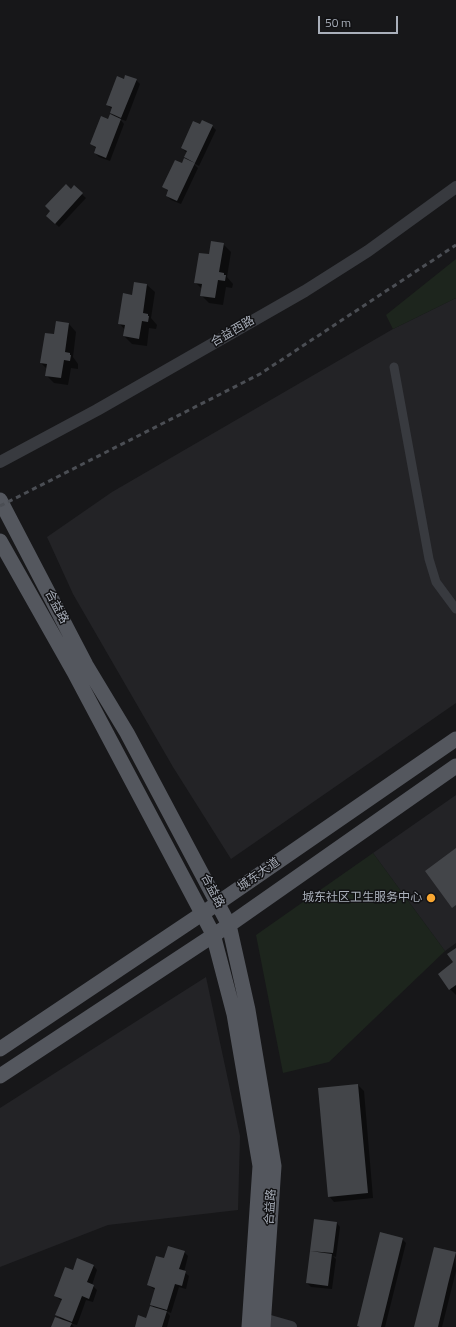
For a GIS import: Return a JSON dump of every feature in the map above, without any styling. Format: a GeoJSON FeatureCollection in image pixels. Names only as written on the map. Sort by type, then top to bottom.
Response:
{"type":"FeatureCollection","features":[{"type":"Feature","properties":{"kind":"main road","name":"合益路"},"geometry":{"type":"LineString","coordinates":[[0,500],[86,666],[127,733],[229,924],[248,1010],[274,1166],[256,1322]]}},
{"type":"Feature","properties":{"kind":"main road","name":"合益路"},"geometry":{"type":"LineString","coordinates":[[0,541],[78,679],[213,934],[234,1014],[260,1166],[256,1322]]}},
{"type":"Feature","properties":{"kind":"main road","name":"城东大道"},"geometry":{"type":"LineString","coordinates":[[0,1049],[218,903],[456,739]]}},
{"type":"Feature","properties":{"kind":"main road","name":"城东大道"},"geometry":{"type":"LineString","coordinates":[[0,1076],[229,924],[456,766]]}},
{"type":"Feature","properties":{"kind":"street","name":"合益西路"},"geometry":{"type":"LineString","coordinates":[[0,462],[97,410],[305,291],[368,251],[456,187]]}},
{"type":"Feature","properties":{"kind":"street"},"geometry":{"type":"LineString","coordinates":[[394,367],[429,559],[436,582],[456,609]]}},
{"type":"Feature","properties":{"kind":"street"},"geometry":{"type":"LineString","coordinates":[[256,1322],[291,1327]]}},
{"type":"Feature","properties":{"kind":"shaded area"},"geometry":{"type":"Polygon","coordinates":[[[456,259],[456,298],[393,329],[386,315],[456,259]]]}},
{"type":"Feature","properties":{"kind":"shaded area"},"geometry":{"type":"Polygon","coordinates":[[[456,298],[456,703],[231,859],[173,767],[73,594],[47,537],[112,492],[393,329],[456,298]]]}},
{"type":"Feature","properties":{"kind":"shaded area","name":"城东社区卫生服务中心"},"geometry":{"type":"Polygon","coordinates":[[[456,795],[456,943],[445,951],[373,853],[456,795]]]}},
{"type":"Feature","properties":{"kind":"shaded area"},"geometry":{"type":"Polygon","coordinates":[[[373,853],[445,951],[329,1062],[283,1073],[256,935],[373,853]]]}},
{"type":"Feature","properties":{"kind":"shaded area"},"geometry":{"type":"Polygon","coordinates":[[[206,977],[240,1136],[238,1210],[108,1225],[0,1267],[0,1108],[206,977]]]}},
{"type":"Feature","properties":{"kind":"building"},"geometry":{"type":"Polygon","coordinates":[[[125,75],[137,79],[121,118],[110,113],[112,107],[106,105],[117,76],[124,79],[125,75]]]}},
{"type":"Feature","properties":{"kind":"building"},"geometry":{"type":"Polygon","coordinates":[[[110,114],[121,119],[106,158],[94,153],[96,147],[90,144],[101,116],[108,119],[110,114]]]}},
{"type":"Feature","properties":{"kind":"building"},"geometry":{"type":"Polygon","coordinates":[[[202,120],[213,125],[195,163],[184,157],[187,151],[181,148],[193,121],[200,124],[202,120]]]}},
{"type":"Feature","properties":{"kind":"building"},"geometry":{"type":"Polygon","coordinates":[[[184,158],[195,163],[177,201],[166,196],[168,190],[162,187],[175,160],[182,163],[184,158]]]}},
{"type":"Feature","properties":{"kind":"building"},"geometry":{"type":"Polygon","coordinates":[[[66,184],[71,189],[74,185],[83,193],[55,224],[46,216],[50,211],[45,206],[66,184]]]}},
{"type":"Feature","properties":{"kind":"building"},"geometry":{"type":"Polygon","coordinates":[[[211,241],[224,243],[219,272],[226,275],[225,281],[218,280],[215,298],[200,296],[202,284],[194,283],[199,253],[209,254],[211,241]]]}},
{"type":"Feature","properties":{"kind":"building"},"geometry":{"type":"Polygon","coordinates":[[[134,282],[147,284],[143,313],[148,314],[149,316],[148,322],[142,321],[139,339],[123,336],[125,325],[118,324],[123,293],[132,295],[134,282]]]}},
{"type":"Feature","properties":{"kind":"building"},"geometry":{"type":"Polygon","coordinates":[[[56,321],[69,323],[65,352],[70,353],[71,355],[70,361],[64,360],[61,378],[45,376],[47,364],[40,363],[45,333],[54,334],[56,321]]]}},
{"type":"Feature","properties":{"kind":"building"},"geometry":{"type":"Polygon","coordinates":[[[456,848],[456,905],[452,908],[425,871],[456,848]]]}},
{"type":"Feature","properties":{"kind":"building"},"geometry":{"type":"Polygon","coordinates":[[[456,948],[456,985],[449,990],[438,974],[453,962],[447,954],[456,948]]]}},
{"type":"Feature","properties":{"kind":"building"},"geometry":{"type":"Polygon","coordinates":[[[358,1084],[368,1193],[328,1197],[318,1088],[358,1084]]]}},
{"type":"Feature","properties":{"kind":"building"},"geometry":{"type":"Polygon","coordinates":[[[314,1219],[337,1222],[333,1253],[310,1251],[314,1219]]]}},
{"type":"Feature","properties":{"kind":"building"},"geometry":{"type":"Polygon","coordinates":[[[380,1232],[403,1238],[381,1327],[360,1327],[357,1326],[380,1232]]]}},
{"type":"Feature","properties":{"kind":"building"},"geometry":{"type":"Polygon","coordinates":[[[168,1246],[185,1251],[179,1269],[186,1271],[182,1286],[175,1284],[167,1310],[150,1305],[155,1288],[147,1285],[156,1256],[164,1258],[168,1246]]]}},
{"type":"Feature","properties":{"kind":"building"},"geometry":{"type":"Polygon","coordinates":[[[434,1247],[456,1252],[438,1327],[414,1327],[434,1247]]]}},
{"type":"Feature","properties":{"kind":"building"},"geometry":{"type":"Polygon","coordinates":[[[310,1251],[332,1254],[328,1286],[306,1283],[310,1251]]]}},
{"type":"Feature","properties":{"kind":"building"},"geometry":{"type":"Polygon","coordinates":[[[77,1258],[94,1265],[87,1282],[94,1285],[89,1299],[82,1296],[72,1322],[55,1315],[62,1299],[54,1296],[65,1267],[73,1270],[77,1258]]]}},
{"type":"Feature","properties":{"kind":"building"},"geometry":{"type":"Polygon","coordinates":[[[150,1306],[167,1311],[162,1327],[135,1327],[138,1315],[146,1318],[150,1306]]]}},
{"type":"Feature","properties":{"kind":"building"},"geometry":{"type":"Polygon","coordinates":[[[55,1317],[72,1323],[70,1327],[51,1327],[55,1317]]]}},
{"type":"Feature","properties":{"kind":"railway"},"geometry":{"type":"LineString","coordinates":[[0,506],[260,374],[456,245]]}},
{"type":"Feature","properties":{"kind":"place","name":"城东社区卫生服务中心"},"geometry":{"type":"Point","coordinates":[431,898]}}]}
